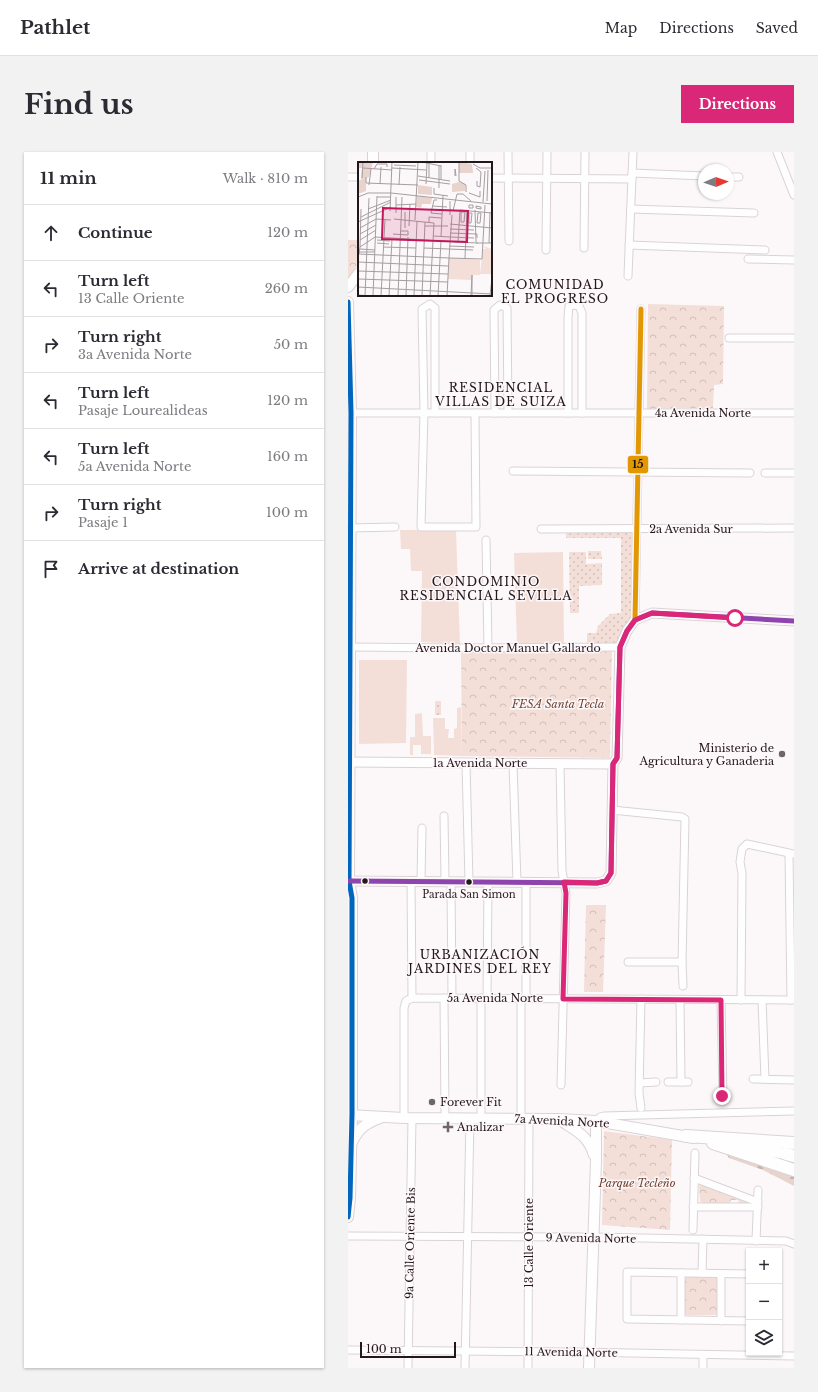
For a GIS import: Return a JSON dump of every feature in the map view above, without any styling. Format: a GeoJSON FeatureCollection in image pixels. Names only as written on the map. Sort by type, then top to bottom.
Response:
{"type":"FeatureCollection","features":[{"type":"Feature","properties":{"kind":"highway"},"geometry":{"type":"LineString","coordinates":[[686,1136],[794,1143]]}},
{"type":"Feature","properties":{"kind":"highway"},"geometry":{"type":"LineString","coordinates":[[706,1140],[794,1170]]}},
{"type":"Feature","properties":{"kind":"main road"},"geometry":{"type":"LineString","coordinates":[[348,287],[358,274]]}},
{"type":"Feature","properties":{"kind":"main road"},"geometry":{"type":"LineString","coordinates":[[348,302],[350,412],[348,882],[352,898],[350,997],[352,1102],[350,1119],[350,1198],[348,1217]]}},
{"type":"Feature","properties":{"kind":"main road"},"geometry":{"type":"LineString","coordinates":[[352,1102],[362,1111],[383,1117]]}},
{"type":"Feature","properties":{"kind":"main road"},"geometry":{"type":"LineString","coordinates":[[351,1144],[362,1126],[383,1117]]}},
{"type":"Feature","properties":{"kind":"main road","name":"7a Avenida Norte"},"geometry":{"type":"LineString","coordinates":[[350,1119],[383,1117],[559,1119],[596,1121],[791,1155]]}},
{"type":"Feature","properties":{"kind":"main road"},"geometry":{"type":"LineString","coordinates":[[559,1119],[588,1140],[596,1161]]}},
{"type":"Feature","properties":{"kind":"main road"},"geometry":{"type":"LineString","coordinates":[[589,1368],[596,1121]]}},
{"type":"Feature","properties":{"kind":"street"},"geometry":{"type":"LineString","coordinates":[[508,152],[509,240]]}},
{"type":"Feature","properties":{"kind":"street"},"geometry":{"type":"LineString","coordinates":[[546,152],[546,250]]}},
{"type":"Feature","properties":{"kind":"street"},"geometry":{"type":"LineString","coordinates":[[584,248],[585,152]]}},
{"type":"Feature","properties":{"kind":"street"},"geometry":{"type":"LineString","coordinates":[[628,276],[633,152]]}},
{"type":"Feature","properties":{"kind":"street"},"geometry":{"type":"LineString","coordinates":[[777,152],[794,195]]}},
{"type":"Feature","properties":{"kind":"street"},"geometry":{"type":"LineString","coordinates":[[492,178],[698,176]]}},
{"type":"Feature","properties":{"kind":"street"},"geometry":{"type":"LineString","coordinates":[[734,178],[739,178]]}},
{"type":"Feature","properties":{"kind":"street"},"geometry":{"type":"LineString","coordinates":[[630,209],[754,214]]}},
{"type":"Feature","properties":{"kind":"street"},"geometry":{"type":"LineString","coordinates":[[629,245],[765,250]]}},
{"type":"Feature","properties":{"kind":"street"},"geometry":{"type":"LineString","coordinates":[[748,259],[794,260]]}},
{"type":"Feature","properties":{"kind":"street"},"geometry":{"type":"LineString","coordinates":[[435,413],[435,308],[430,304],[422,309],[424,413],[422,527],[476,527],[475,413]]}},
{"type":"Feature","properties":{"kind":"street"},"geometry":{"type":"LineString","coordinates":[[568,413],[568,317],[569,306],[574,304],[579,306],[582,313],[582,413]]}},
{"type":"Feature","properties":{"kind":"street"},"geometry":{"type":"LineString","coordinates":[[495,413],[494,310],[500,305],[507,308],[508,413]]}},
{"type":"Feature","properties":{"kind":"street"},"geometry":{"type":"LineString","coordinates":[[635,620],[640,310]]}},
{"type":"Feature","properties":{"kind":"street"},"geometry":{"type":"LineString","coordinates":[[728,338],[794,338]]}},
{"type":"Feature","properties":{"kind":"street","name":"4a Avenida Norte"},"geometry":{"type":"LineString","coordinates":[[350,412],[794,413]]}},
{"type":"Feature","properties":{"kind":"street"},"geometry":{"type":"LineString","coordinates":[[513,471],[750,473]]}},
{"type":"Feature","properties":{"kind":"street"},"geometry":{"type":"LineString","coordinates":[[766,473],[794,473]]}},
{"type":"Feature","properties":{"kind":"street"},"geometry":{"type":"LineString","coordinates":[[349,528],[394,527]]}},
{"type":"Feature","properties":{"kind":"street","name":"2a Avenida Sur"},"geometry":{"type":"LineString","coordinates":[[541,529],[794,528]]}},
{"type":"Feature","properties":{"kind":"street"},"geometry":{"type":"LineString","coordinates":[[486,540],[488,648]]}},
{"type":"Feature","properties":{"kind":"street"},"geometry":{"type":"LineString","coordinates":[[348,882],[448,881],[597,883],[606,881],[611,873],[613,764],[617,758],[620,647],[627,631],[635,620],[652,613],[794,621]]}},
{"type":"Feature","properties":{"kind":"street","name":"Avenida Doctor Manuel Gallardo"},"geometry":{"type":"LineString","coordinates":[[349,647],[620,647]]}},
{"type":"Feature","properties":{"kind":"street","name":"1a Avenida Norte"},"geometry":{"type":"LineString","coordinates":[[348,762],[613,764]]}},
{"type":"Feature","properties":{"kind":"street"},"geometry":{"type":"LineString","coordinates":[[466,763],[469,882]]}},
{"type":"Feature","properties":{"kind":"street","name":"13 Calle Oriente"},"geometry":{"type":"LineString","coordinates":[[513,764],[521,882],[525,1119],[529,1237],[528,1368]]}},
{"type":"Feature","properties":{"kind":"street"},"geometry":{"type":"LineString","coordinates":[[560,764],[562,871],[566,893],[561,1085]]}},
{"type":"Feature","properties":{"kind":"street"},"geometry":{"type":"LineString","coordinates":[[612,810],[682,817],[685,819],[682,962],[683,986]]}},
{"type":"Feature","properties":{"kind":"street"},"geometry":{"type":"LineString","coordinates":[[444,816],[448,881],[448,998],[445,1118]]}},
{"type":"Feature","properties":{"kind":"street"},"geometry":{"type":"LineString","coordinates":[[421,881],[422,828]]}},
{"type":"Feature","properties":{"kind":"street"},"geometry":{"type":"LineString","coordinates":[[741,1000],[742,873],[740,862],[742,849],[747,844],[791,854],[792,1000]]}},
{"type":"Feature","properties":{"kind":"street"},"geometry":{"type":"LineString","coordinates":[[411,881],[412,998]]}},
{"type":"Feature","properties":{"kind":"street"},"geometry":{"type":"LineString","coordinates":[[481,1119],[488,882]]}},
{"type":"Feature","properties":{"kind":"street"},"geometry":{"type":"LineString","coordinates":[[628,962],[682,962]]}},
{"type":"Feature","properties":{"kind":"street","name":"5a Avenida Norte"},"geometry":{"type":"LineString","coordinates":[[412,998],[792,1000]]}},
{"type":"Feature","properties":{"kind":"street","name":"9a Calle Oriente Bis"},"geometry":{"type":"LineString","coordinates":[[408,1368],[410,1237],[404,1008],[406,1001],[412,998]]}},
{"type":"Feature","properties":{"kind":"street"},"geometry":{"type":"LineString","coordinates":[[641,1108],[639,1093],[642,999]]}},
{"type":"Feature","properties":{"kind":"street"},"geometry":{"type":"LineString","coordinates":[[668,1082],[684,1082],[680,1000]]}},
{"type":"Feature","properties":{"kind":"street"},"geometry":{"type":"LineString","coordinates":[[721,1000],[722,1096]]}},
{"type":"Feature","properties":{"kind":"street"},"geometry":{"type":"LineString","coordinates":[[762,1000],[765,1079]]}},
{"type":"Feature","properties":{"kind":"street"},"geometry":{"type":"LineString","coordinates":[[753,1079],[794,1080]]}},
{"type":"Feature","properties":{"kind":"street"},"geometry":{"type":"LineString","coordinates":[[640,1082],[656,1082]]}},
{"type":"Feature","properties":{"kind":"street"},"geometry":{"type":"LineString","coordinates":[[596,1121],[600,1117],[604,1116],[794,1111]]}},
{"type":"Feature","properties":{"kind":"street"},"geometry":{"type":"LineString","coordinates":[[465,1368],[470,1119]]}},
{"type":"Feature","properties":{"kind":"street"},"geometry":{"type":"LineString","coordinates":[[693,1230],[695,1153]]}},
{"type":"Feature","properties":{"kind":"street"},"geometry":{"type":"LineString","coordinates":[[694,1178],[758,1204]]}},
{"type":"Feature","properties":{"kind":"street"},"geometry":{"type":"LineString","coordinates":[[756,1241],[758,1190]]}},
{"type":"Feature","properties":{"kind":"street"},"geometry":{"type":"LineString","coordinates":[[693,1207],[758,1204]]}},
{"type":"Feature","properties":{"kind":"street","name":"9 Avenida Norte"},"geometry":{"type":"LineString","coordinates":[[348,1236],[593,1237],[786,1241],[794,1244]]}},
{"type":"Feature","properties":{"kind":"street"},"geometry":{"type":"LineString","coordinates":[[702,1273],[703,1240]]}},
{"type":"Feature","properties":{"kind":"street"},"geometry":{"type":"LineString","coordinates":[[746,1274],[628,1272],[627,1304],[627,1319],[746,1321]]}},
{"type":"Feature","properties":{"kind":"street"},"geometry":{"type":"LineString","coordinates":[[681,1273],[681,1320]]}},
{"type":"Feature","properties":{"kind":"street"},"geometry":{"type":"LineString","coordinates":[[720,1321],[721,1274]]}},
{"type":"Feature","properties":{"kind":"street","name":"11 Avenida Norte"},"geometry":{"type":"LineString","coordinates":[[348,1350],[589,1352],[794,1356]]}},
{"type":"Feature","properties":{"kind":"street"},"geometry":{"type":"LineString","coordinates":[[703,1355],[703,1368]]}},
{"type":"Feature","properties":{"kind":"green space"},"geometry":{"type":"Polygon","coordinates":[[[348,240],[358,240],[358,264],[348,281],[348,240]]]}},
{"type":"Feature","properties":{"kind":"green space"},"geometry":{"type":"Polygon","coordinates":[[[648,304],[724,306],[723,384],[714,385],[713,408],[647,409],[648,304]]]}},
{"type":"Feature","properties":{"kind":"green space"},"geometry":{"type":"Polygon","coordinates":[[[400,530],[456,530],[460,644],[421,642],[422,571],[411,571],[410,549],[401,549],[400,530]]]}},
{"type":"Feature","properties":{"kind":"green space"},"geometry":{"type":"Polygon","coordinates":[[[566,531],[635,531],[633,618],[623,629],[617,645],[587,644],[587,633],[596,633],[598,626],[610,614],[621,613],[621,538],[566,538],[566,531]]]}},
{"type":"Feature","properties":{"kind":"green space"},"geometry":{"type":"Polygon","coordinates":[[[588,551],[601,551],[602,559],[588,559],[588,551]]]}},
{"type":"Feature","properties":{"kind":"green space"},"geometry":{"type":"Polygon","coordinates":[[[563,552],[564,645],[517,645],[514,553],[563,552]]]}},
{"type":"Feature","properties":{"kind":"green space"},"geometry":{"type":"Polygon","coordinates":[[[569,552],[586,552],[586,564],[602,563],[602,585],[579,586],[579,613],[570,613],[569,552]]]}},
{"type":"Feature","properties":{"kind":"green space","name":"FESA Santa Tecla"},"geometry":{"type":"Polygon","coordinates":[[[612,651],[610,758],[462,756],[461,652],[612,651]]]}},
{"type":"Feature","properties":{"kind":"green space"},"geometry":{"type":"Polygon","coordinates":[[[359,660],[407,660],[406,743],[359,744],[359,660]]]}},
{"type":"Feature","properties":{"kind":"green space"},"geometry":{"type":"Polygon","coordinates":[[[435,701],[441,701],[441,715],[435,715],[435,701]]]}},
{"type":"Feature","properties":{"kind":"green space"},"geometry":{"type":"Polygon","coordinates":[[[461,707],[462,756],[434,755],[433,718],[445,718],[445,729],[449,729],[448,738],[454,738],[454,729],[457,728],[457,708],[461,707]]]}},
{"type":"Feature","properties":{"kind":"green space"},"geometry":{"type":"Polygon","coordinates":[[[422,713],[423,736],[431,736],[431,754],[421,754],[421,745],[413,745],[413,755],[410,755],[410,737],[415,737],[415,714],[422,713]]]}},
{"type":"Feature","properties":{"kind":"green space"},"geometry":{"type":"Polygon","coordinates":[[[586,905],[606,905],[603,992],[584,992],[586,905]]]}},
{"type":"Feature","properties":{"kind":"green space","name":"Parque Tecleño"},"geometry":{"type":"Polygon","coordinates":[[[604,1131],[672,1140],[670,1230],[602,1225],[604,1131]]]}},
{"type":"Feature","properties":{"kind":"green space"},"geometry":{"type":"Polygon","coordinates":[[[725,1151],[794,1174],[794,1186],[763,1170],[729,1158],[725,1151]]]}},
{"type":"Feature","properties":{"kind":"green space"},"geometry":{"type":"Polygon","coordinates":[[[701,1183],[750,1201],[749,1205],[740,1205],[738,1200],[731,1200],[729,1204],[703,1204],[700,1201],[699,1187],[701,1183]]]}},
{"type":"Feature","properties":{"kind":"green space"},"geometry":{"type":"Polygon","coordinates":[[[718,1276],[717,1315],[684,1315],[684,1277],[718,1276]]]}},
{"type":"Feature","properties":{"kind":"transit line"},"geometry":{"type":"LineString","coordinates":[[348,302],[351,413],[349,881],[352,898],[352,1114],[350,1198],[348,1217]]}},
{"type":"Feature","properties":{"kind":"transit line","name":"15"},"geometry":{"type":"LineString","coordinates":[[635,620],[641,309]]}},
{"type":"Feature","properties":{"kind":"transit line"},"geometry":{"type":"LineString","coordinates":[[348,881],[597,883],[606,881],[611,873],[613,764],[617,758],[620,647],[627,631],[635,620],[652,613],[794,621]]}},
{"type":"Feature","properties":{"kind":"place","name":"Ministerio de Agricultura y Ganaderia"},"geometry":{"type":"Point","coordinates":[782,754]}},
{"type":"Feature","properties":{"kind":"place","name":"Parada San Simon"},"geometry":{"type":"Point","coordinates":[469,882]}},
{"type":"Feature","properties":{"kind":"place","name":"Forever Fit"},"geometry":{"type":"Point","coordinates":[432,1102]}},
{"type":"Feature","properties":{"kind":"place","name":"Analizar"},"geometry":{"type":"Point","coordinates":[448,1127]}},
{"type":"Feature","properties":{"kind":"district","name":"COMUNIDAD EL PROGRESO"},"geometry":{"type":"Point","coordinates":[555,292]}},
{"type":"Feature","properties":{"kind":"district","name":"RESIDENCIAL VILLAS DE SUIZA"},"geometry":{"type":"Point","coordinates":[501,395]}},
{"type":"Feature","properties":{"kind":"district","name":"CONDOMINIO RESIDENCIAL SEVILLA"},"geometry":{"type":"Point","coordinates":[486,589]}},
{"type":"Feature","properties":{"kind":"district","name":"URBANIZACIÓN JARDINES DEL REY"},"geometry":{"type":"Point","coordinates":[480,962]}},
{"type":"Feature","properties":{"kind":"route"},"geometry":{"type":"LineString","coordinates":[[722,1096],[721,1000],[563,999],[566,893],[564,882],[597,883],[606,881],[611,873],[613,764],[617,758],[620,647],[627,631],[635,620],[652,613],[735,618]]}}]}
